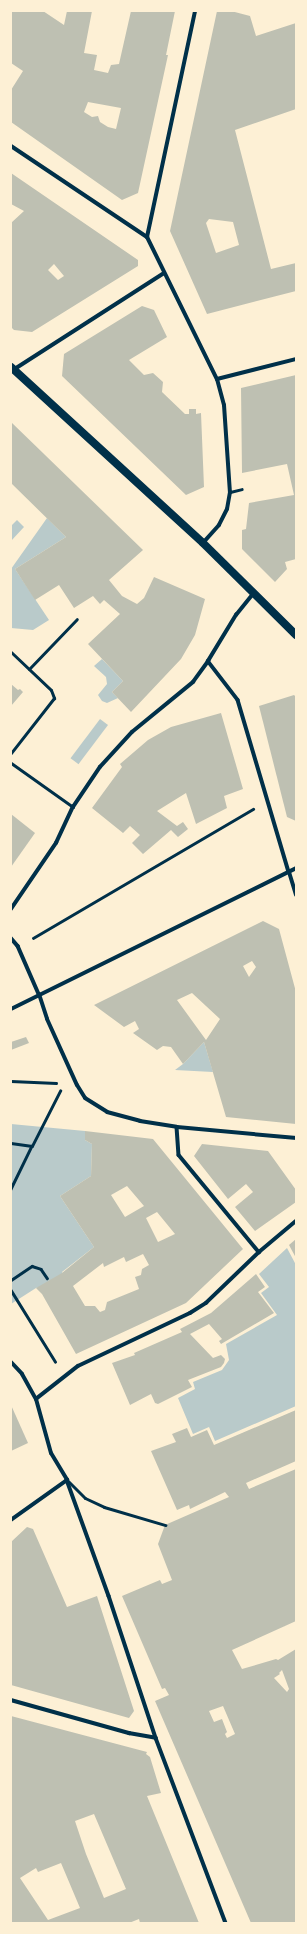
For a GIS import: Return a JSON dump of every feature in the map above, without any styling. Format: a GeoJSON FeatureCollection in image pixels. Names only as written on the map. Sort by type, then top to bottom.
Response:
{"type":"FeatureCollection","features":[{"type":"Feature","properties":{"kind":"main road"},"geometry":{"type":"LineString","coordinates":[[12,369],[203,543],[296,635]]}},
{"type":"Feature","properties":{"kind":"street"},"geometry":{"type":"LineString","coordinates":[[147,237],[195,11]]}},
{"type":"Feature","properties":{"kind":"street"},"geometry":{"type":"LineString","coordinates":[[11,146],[147,237],[217,380],[224,405],[230,492],[227,508],[219,525],[203,543]]}},
{"type":"Feature","properties":{"kind":"street"},"geometry":{"type":"LineString","coordinates":[[12,369],[164,273]]}},
{"type":"Feature","properties":{"kind":"street"},"geometry":{"type":"LineString","coordinates":[[217,380],[296,359]]}},
{"type":"Feature","properties":{"kind":"street"},"geometry":{"type":"LineString","coordinates":[[11,909],[56,842],[73,806],[100,767],[132,732],[193,682],[208,661],[236,615],[253,594]]}},
{"type":"Feature","properties":{"kind":"street"},"geometry":{"type":"LineString","coordinates":[[208,661],[238,700],[296,896]]}},
{"type":"Feature","properties":{"kind":"street"},"geometry":{"type":"LineString","coordinates":[[11,1009],[296,868]]}},
{"type":"Feature","properties":{"kind":"street"},"geometry":{"type":"LineString","coordinates":[[11,938],[18,946],[39,994],[47,1019],[70,1073],[85,1098],[107,1112],[140,1121],[177,1127],[296,1138]]}},
{"type":"Feature","properties":{"kind":"street"},"geometry":{"type":"LineString","coordinates":[[177,1127],[179,1155],[259,1252]]}},
{"type":"Feature","properties":{"kind":"street"},"geometry":{"type":"LineString","coordinates":[[36,1399],[78,1366],[190,1313],[206,1303],[259,1252],[296,1221]]}},
{"type":"Feature","properties":{"kind":"street"},"geometry":{"type":"LineString","coordinates":[[11,1362],[22,1374],[36,1399],[51,1453],[67,1480],[109,1596],[156,1738],[226,1923]]}},
{"type":"Feature","properties":{"kind":"street"},"geometry":{"type":"LineString","coordinates":[[11,1520],[67,1480]]}},
{"type":"Feature","properties":{"kind":"street"},"geometry":{"type":"LineString","coordinates":[[11,1700],[156,1738]]}},
{"type":"Feature","properties":{"kind":"lane"},"geometry":{"type":"LineString","coordinates":[[230,492],[242,489]]}},
{"type":"Feature","properties":{"kind":"lane"},"geometry":{"type":"LineString","coordinates":[[29,669],[77,619]]}},
{"type":"Feature","properties":{"kind":"lane"},"geometry":{"type":"LineString","coordinates":[[11,652],[51,690],[54,698],[11,753]]}},
{"type":"Feature","properties":{"kind":"lane"},"geometry":{"type":"LineString","coordinates":[[11,762],[73,806]]}},
{"type":"Feature","properties":{"kind":"lane"},"geometry":{"type":"LineString","coordinates":[[67,1480],[85,1498],[104,1508],[165,1525]]}},
{"type":"Feature","properties":{"kind":"path"},"geometry":{"type":"LineString","coordinates":[[18,946],[267,802]]}},
{"type":"Feature","properties":{"kind":"path"},"geometry":{"type":"LineString","coordinates":[[11,1189],[70,1073]]}},
{"type":"Feature","properties":{"kind":"path"},"geometry":{"type":"LineString","coordinates":[[11,1081],[64,1084]]}},
{"type":"Feature","properties":{"kind":"path"},"geometry":{"type":"LineString","coordinates":[[11,1143],[32,1146]]}},
{"type":"Feature","properties":{"kind":"path"},"geometry":{"type":"LineString","coordinates":[[11,1280],[32,1266],[41,1268],[46,1278]]}},
{"type":"Feature","properties":{"kind":"path"},"geometry":{"type":"LineString","coordinates":[[11,1290],[65,1376]]}},
{"type":"Feature","properties":{"kind":"shaded area"},"geometry":{"type":"Polygon","coordinates":[[[47,518],[66,537],[15,569],[49,620],[33,630],[11,628],[11,569],[47,518]]]}},
{"type":"Feature","properties":{"kind":"shaded area"},"geometry":{"type":"Polygon","coordinates":[[[17,520],[24,527],[11,541],[11,526],[17,520]]]}},
{"type":"Feature","properties":{"kind":"shaded area"},"geometry":{"type":"Polygon","coordinates":[[[102,659],[123,681],[112,692],[118,698],[107,703],[102,701],[98,695],[107,684],[106,677],[94,666],[102,659]]]}},
{"type":"Feature","properties":{"kind":"shaded area"},"geometry":{"type":"Polygon","coordinates":[[[100,719],[108,725],[78,764],[71,758],[100,719]]]}},
{"type":"Feature","properties":{"kind":"shaded area"},"geometry":{"type":"Polygon","coordinates":[[[204,1042],[213,1072],[175,1070],[183,1064],[204,1042]]]}},
{"type":"Feature","properties":{"kind":"shaded area"},"geometry":{"type":"Polygon","coordinates":[[[11,1124],[85,1131],[85,1140],[92,1144],[91,1176],[60,1196],[94,1247],[62,1272],[66,1279],[36,1288],[11,1304],[11,1124]]]}},
{"type":"Feature","properties":{"kind":"shaded area"},"geometry":{"type":"Polygon","coordinates":[[[287,1248],[296,1265],[296,1406],[215,1441],[209,1427],[193,1434],[178,1398],[195,1389],[193,1382],[222,1370],[229,1360],[226,1344],[277,1315],[261,1293],[269,1287],[259,1274],[287,1248]]]}},
{"type":"Feature","properties":{"kind":"building"},"geometry":{"type":"Polygon","coordinates":[[[11,11],[43,11],[64,25],[67,11],[92,11],[84,53],[97,55],[94,70],[108,73],[111,65],[119,64],[131,11],[175,11],[166,55],[168,55],[138,193],[122,200],[11,122],[11,90],[23,71],[11,63],[11,11]],[[88,102],[84,112],[92,117],[98,116],[100,122],[108,127],[116,129],[121,108],[88,102]]]}},
{"type":"Feature","properties":{"kind":"building"},"geometry":{"type":"Polygon","coordinates":[[[217,11],[231,11],[250,16],[256,36],[296,23],[296,109],[235,130],[271,269],[296,263],[296,291],[207,314],[170,231],[217,11]],[[209,219],[206,223],[216,253],[239,245],[233,222],[209,219]]]}},
{"type":"Feature","properties":{"kind":"building"},"geometry":{"type":"Polygon","coordinates":[[[11,173],[138,260],[138,266],[32,332],[14,330],[11,327],[11,223],[24,211],[11,204],[11,173]],[[54,264],[48,270],[58,280],[64,276],[54,264]]]}},
{"type":"Feature","properties":{"kind":"building"},"geometry":{"type":"Polygon","coordinates":[[[142,306],[154,310],[167,337],[129,360],[144,375],[153,373],[163,382],[162,392],[185,414],[189,414],[189,409],[196,409],[196,414],[201,413],[204,487],[186,495],[62,376],[64,354],[142,306]]]}},
{"type":"Feature","properties":{"kind":"building"},"geometry":{"type":"Polygon","coordinates":[[[296,375],[296,559],[285,562],[287,569],[275,582],[242,549],[242,530],[246,529],[249,503],[294,495],[287,464],[242,473],[241,388],[296,375]]]}},
{"type":"Feature","properties":{"kind":"building"},"geometry":{"type":"Polygon","coordinates":[[[11,422],[143,550],[109,580],[122,596],[137,604],[144,598],[154,577],[205,599],[195,635],[181,659],[131,712],[112,692],[123,681],[88,644],[120,614],[104,600],[100,604],[93,596],[74,608],[59,585],[35,600],[15,569],[66,537],[11,483],[11,422]]]}},
{"type":"Feature","properties":{"kind":"building"},"geometry":{"type":"Polygon","coordinates":[[[11,684],[23,692],[11,706],[11,684]]]}},
{"type":"Feature","properties":{"kind":"building"},"geometry":{"type":"Polygon","coordinates":[[[294,695],[296,697],[296,821],[287,817],[259,706],[294,695]]]}},
{"type":"Feature","properties":{"kind":"building"},"geometry":{"type":"Polygon","coordinates":[[[221,713],[243,789],[224,796],[227,808],[196,824],[186,793],[157,811],[177,826],[183,822],[188,829],[178,837],[171,830],[143,854],[132,843],[140,835],[130,826],[123,833],[92,808],[122,767],[120,764],[148,740],[171,727],[221,713]]]}},
{"type":"Feature","properties":{"kind":"building"},"geometry":{"type":"Polygon","coordinates":[[[11,814],[35,833],[11,867],[11,814]]]}},
{"type":"Feature","properties":{"kind":"building"},"geometry":{"type":"Polygon","coordinates":[[[263,921],[279,929],[296,992],[296,1124],[226,1117],[204,1042],[183,1064],[171,1047],[163,1046],[157,1050],[133,1033],[139,1029],[135,1021],[124,1027],[94,1005],[263,921]],[[252,961],[243,966],[249,977],[256,967],[252,961]],[[192,993],[177,1000],[206,1040],[220,1019],[192,993]]]}},
{"type":"Feature","properties":{"kind":"building"},"geometry":{"type":"Polygon","coordinates":[[[26,1037],[29,1043],[11,1050],[11,1042],[26,1037]]]}},
{"type":"Feature","properties":{"kind":"building"},"geometry":{"type":"Polygon","coordinates":[[[85,1131],[153,1139],[243,1249],[186,1303],[76,1354],[42,1294],[36,1288],[62,1273],[94,1247],[60,1196],[91,1176],[92,1144],[85,1140],[85,1131]],[[127,1186],[111,1195],[125,1217],[144,1206],[127,1186]],[[157,1212],[146,1218],[158,1242],[175,1234],[157,1212]],[[143,1254],[126,1262],[124,1257],[104,1267],[103,1263],[73,1286],[85,1306],[95,1306],[100,1312],[105,1310],[107,1302],[139,1289],[135,1277],[141,1275],[142,1269],[149,1265],[143,1254]]]}},
{"type":"Feature","properties":{"kind":"building"},"geometry":{"type":"Polygon","coordinates":[[[202,1144],[268,1151],[296,1190],[296,1202],[255,1231],[235,1207],[253,1192],[246,1184],[228,1199],[194,1156],[202,1144]]]}},
{"type":"Feature","properties":{"kind":"building"},"geometry":{"type":"Polygon","coordinates":[[[296,1239],[296,1258],[289,1245],[296,1239]]]}},
{"type":"Feature","properties":{"kind":"building"},"geometry":{"type":"Polygon","coordinates":[[[256,1274],[265,1287],[258,1292],[274,1313],[221,1344],[219,1341],[222,1339],[209,1324],[190,1334],[213,1358],[221,1355],[225,1359],[221,1367],[188,1380],[192,1387],[158,1404],[155,1403],[151,1394],[130,1405],[112,1363],[135,1355],[134,1353],[182,1332],[180,1329],[211,1313],[256,1274]]]}},
{"type":"Feature","properties":{"kind":"building"},"geometry":{"type":"Polygon","coordinates":[[[11,1405],[28,1443],[11,1451],[11,1405]]]}},
{"type":"Feature","properties":{"kind":"building"},"geometry":{"type":"Polygon","coordinates":[[[296,1410],[296,1461],[246,1483],[249,1489],[296,1469],[296,1621],[232,1650],[242,1669],[276,1659],[278,1660],[296,1649],[296,1923],[251,1923],[155,1701],[169,1695],[165,1688],[162,1689],[122,1596],[160,1580],[162,1584],[172,1580],[158,1544],[165,1525],[229,1497],[225,1492],[190,1509],[189,1505],[177,1510],[151,1451],[176,1442],[172,1434],[187,1428],[191,1437],[207,1430],[214,1445],[296,1410]],[[282,1670],[279,1673],[280,1674],[274,1678],[287,1692],[289,1689],[282,1670]],[[223,1706],[209,1711],[214,1722],[222,1719],[227,1732],[225,1734],[227,1738],[235,1734],[223,1706]]]}},
{"type":"Feature","properties":{"kind":"building"},"geometry":{"type":"Polygon","coordinates":[[[27,1527],[33,1529],[67,1607],[97,1596],[134,1711],[129,1718],[11,1685],[11,1542],[27,1527]]]}},
{"type":"Feature","properties":{"kind":"building"},"geometry":{"type":"Polygon","coordinates":[[[11,1716],[147,1752],[146,1754],[150,1757],[161,1793],[147,1796],[199,1923],[140,1923],[139,1919],[129,1923],[11,1923],[11,1716]],[[94,1814],[75,1821],[86,1854],[104,1898],[126,1889],[94,1814]],[[61,1863],[38,1872],[36,1868],[20,1878],[48,1920],[80,1908],[61,1863]]]}}]}
